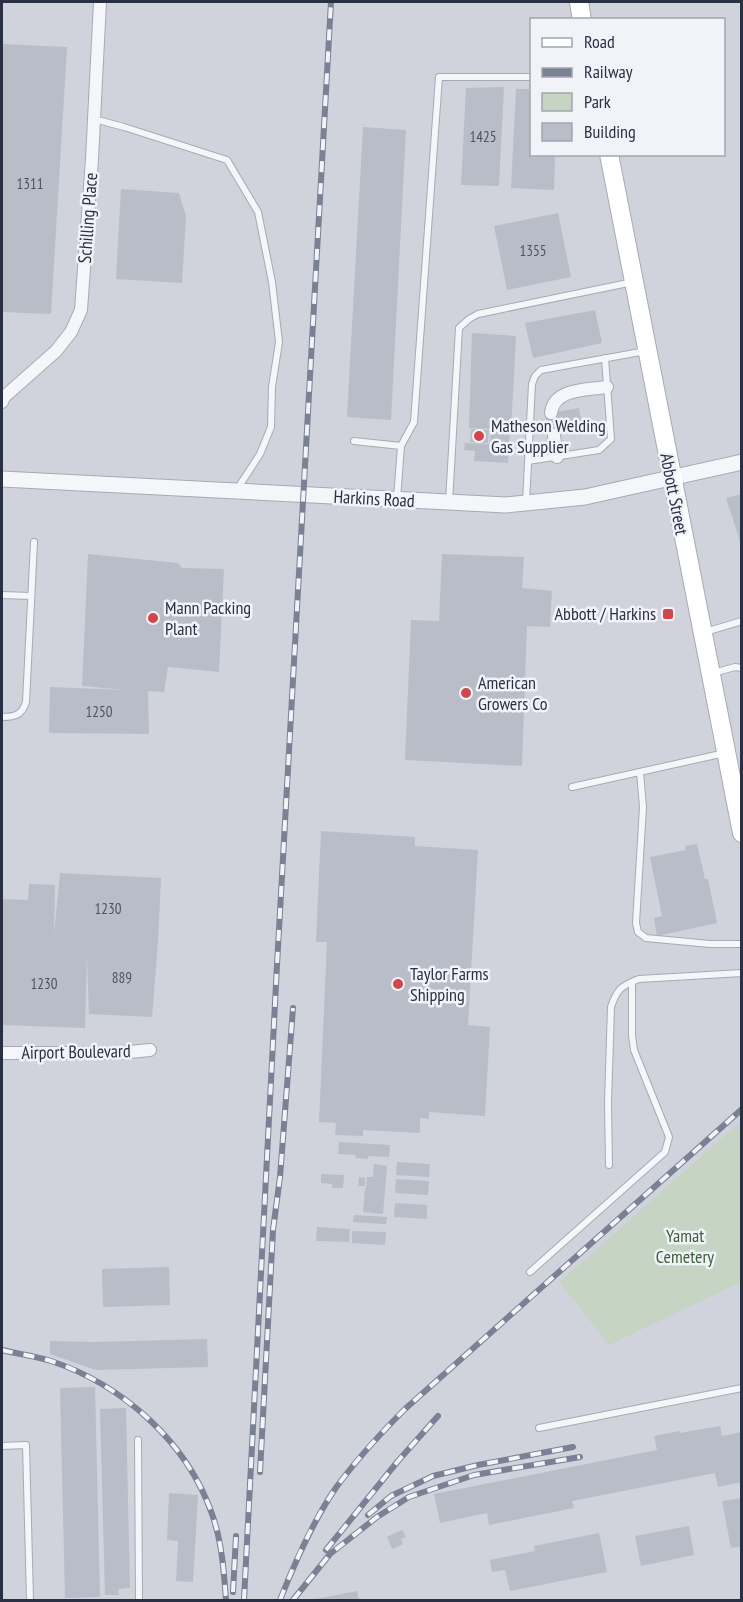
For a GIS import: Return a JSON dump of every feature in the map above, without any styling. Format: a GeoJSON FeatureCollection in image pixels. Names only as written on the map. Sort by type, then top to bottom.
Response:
{"type":"FeatureCollection","features":[{"type":"Feature","properties":{"kind":"main road"},"geometry":{"type":"LineString","coordinates":[[579,2],[582,18]]}},
{"type":"Feature","properties":{"kind":"main road","name":"Abbott Street"},"geometry":{"type":"LineString","coordinates":[[609,156],[710,674],[729,758],[741,833]]}},
{"type":"Feature","properties":{"kind":"street","name":"Schilling Place"},"geometry":{"type":"LineString","coordinates":[[2,402],[4,397],[56,351],[71,332],[81,310],[100,2]]}},
{"type":"Feature","properties":{"kind":"street"},"geometry":{"type":"LineString","coordinates":[[551,413],[552,406],[562,395],[607,387]]}},
{"type":"Feature","properties":{"kind":"street"},"geometry":{"type":"LineString","coordinates":[[554,435],[557,457]]}},
{"type":"Feature","properties":{"kind":"street","name":"Harkins Road"},"geometry":{"type":"LineString","coordinates":[[2,479],[506,506],[585,497],[741,462]]}},
{"type":"Feature","properties":{"kind":"street","name":"Airport Boulevard"},"geometry":{"type":"LineString","coordinates":[[2,1053],[120,1053],[150,1050]]}},
{"type":"Feature","properties":{"kind":"lane"},"geometry":{"type":"LineString","coordinates":[[397,500],[401,446],[414,422],[439,77],[530,78]]}},
{"type":"Feature","properties":{"kind":"lane"},"geometry":{"type":"LineString","coordinates":[[94,119],[227,160],[258,212],[272,282],[279,342],[272,387],[271,427],[260,454],[235,491]]}},
{"type":"Feature","properties":{"kind":"lane"},"geometry":{"type":"LineString","coordinates":[[449,502],[459,328],[478,314],[633,282]]}},
{"type":"Feature","properties":{"kind":"lane"},"geometry":{"type":"LineString","coordinates":[[526,504],[532,384],[535,376],[541,370],[647,351]]}},
{"type":"Feature","properties":{"kind":"lane"},"geometry":{"type":"LineString","coordinates":[[528,461],[599,450],[611,439],[605,358]]}},
{"type":"Feature","properties":{"kind":"lane"},"geometry":{"type":"LineString","coordinates":[[354,441],[401,446]]}},
{"type":"Feature","properties":{"kind":"lane"},"geometry":{"type":"LineString","coordinates":[[2,717],[18,716],[24,710],[26,702],[34,542]]}},
{"type":"Feature","properties":{"kind":"lane"},"geometry":{"type":"LineString","coordinates":[[2,595],[31,596]]}},
{"type":"Feature","properties":{"kind":"lane"},"geometry":{"type":"LineString","coordinates":[[702,633],[741,621]]}},
{"type":"Feature","properties":{"kind":"lane"},"geometry":{"type":"LineString","coordinates":[[710,674],[735,667],[741,668]]}},
{"type":"Feature","properties":{"kind":"lane"},"geometry":{"type":"LineString","coordinates":[[572,788],[640,772],[729,758]]}},
{"type":"Feature","properties":{"kind":"lane"},"geometry":{"type":"LineString","coordinates":[[640,772],[643,807],[636,923],[638,932],[645,938],[710,944],[741,944]]}},
{"type":"Feature","properties":{"kind":"lane"},"geometry":{"type":"LineString","coordinates":[[609,1165],[611,1007],[616,992],[639,979],[741,973]]}},
{"type":"Feature","properties":{"kind":"lane"},"geometry":{"type":"LineString","coordinates":[[530,1272],[665,1152],[669,1137],[634,1050],[632,982]]}},
{"type":"Feature","properties":{"kind":"lane"},"geometry":{"type":"LineString","coordinates":[[539,1428],[741,1388]]}},
{"type":"Feature","properties":{"kind":"lane"},"geometry":{"type":"LineString","coordinates":[[138,1440],[139,1600]]}},
{"type":"Feature","properties":{"kind":"lane"},"geometry":{"type":"LineString","coordinates":[[2,1446],[26,1445],[30,1600]]}},
{"type":"Feature","properties":{"kind":"shaded area"},"geometry":{"type":"Polygon","coordinates":[[[2,2],[741,2],[741,1600],[2,1600],[2,2]]]}},
{"type":"Feature","properties":{"kind":"green space","name":"Yamat Cemetery"},"geometry":{"type":"Polygon","coordinates":[[[741,1121],[741,1282],[609,1345],[560,1282],[741,1121]]]}},
{"type":"Feature","properties":{"kind":"building"},"geometry":{"type":"Polygon","coordinates":[[[2,44],[67,47],[51,314],[2,312],[2,44]]]}},
{"type":"Feature","properties":{"kind":"building"},"geometry":{"type":"Polygon","coordinates":[[[504,87],[499,186],[461,185],[466,88],[504,87]]]}},
{"type":"Feature","properties":{"kind":"building"},"geometry":{"type":"Polygon","coordinates":[[[516,89],[530,89],[530,156],[555,156],[554,190],[511,188],[516,89]]]}},
{"type":"Feature","properties":{"kind":"building"},"geometry":{"type":"Polygon","coordinates":[[[363,127],[406,130],[391,420],[347,417],[363,127]]]}},
{"type":"Feature","properties":{"kind":"building"},"geometry":{"type":"Polygon","coordinates":[[[121,189],[179,193],[186,216],[182,283],[116,279],[121,189]]]}},
{"type":"Feature","properties":{"kind":"building"},"geometry":{"type":"Polygon","coordinates":[[[558,213],[571,277],[507,290],[494,226],[558,213]]]}},
{"type":"Feature","properties":{"kind":"building"},"geometry":{"type":"Polygon","coordinates":[[[595,310],[602,343],[533,358],[525,323],[595,310]]]}},
{"type":"Feature","properties":{"kind":"building"},"geometry":{"type":"Polygon","coordinates":[[[472,333],[516,336],[511,430],[500,429],[510,431],[508,463],[474,461],[475,451],[464,450],[465,443],[490,444],[491,429],[469,428],[472,333]]]}},
{"type":"Feature","properties":{"kind":"building"},"geometry":{"type":"Polygon","coordinates":[[[579,408],[583,430],[549,435],[545,414],[579,408]]]}},
{"type":"Feature","properties":{"kind":"building","name":"Matheson Welding Gas Supplier"},"geometry":{"type":"Polygon","coordinates":[[[471,429],[489,430],[488,443],[470,442],[471,429]]]}},
{"type":"Feature","properties":{"kind":"building"},"geometry":{"type":"Polygon","coordinates":[[[742,494],[742,544],[741,544],[726,498],[742,494]]]}},
{"type":"Feature","properties":{"kind":"building","name":"Mann Packing Plant"},"geometry":{"type":"Polygon","coordinates":[[[88,554],[178,563],[182,568],[224,569],[219,672],[168,667],[164,692],[148,691],[149,734],[49,733],[50,687],[126,690],[82,686],[88,554]]]}},
{"type":"Feature","properties":{"kind":"building","name":"American Growers Co"},"geometry":{"type":"Polygon","coordinates":[[[442,554],[524,557],[522,588],[552,591],[550,627],[527,626],[522,766],[405,760],[411,620],[439,621],[442,554]]]}},
{"type":"Feature","properties":{"kind":"building","name":"Taylor Farms Shipping"},"geometry":{"type":"Polygon","coordinates":[[[321,831],[415,837],[415,846],[478,850],[468,1025],[490,1027],[485,1116],[429,1112],[429,1119],[420,1118],[420,1133],[363,1130],[363,1136],[335,1135],[336,1123],[319,1122],[327,942],[316,942],[321,831]]]}},
{"type":"Feature","properties":{"kind":"building"},"geometry":{"type":"Polygon","coordinates":[[[697,844],[705,879],[708,879],[717,923],[657,936],[654,918],[662,916],[650,857],[686,850],[685,846],[697,844]]]}},
{"type":"Feature","properties":{"kind":"building"},"geometry":{"type":"Polygon","coordinates":[[[60,873],[161,878],[152,1017],[89,1014],[87,956],[85,1028],[2,1025],[2,899],[28,900],[29,884],[55,885],[54,934],[60,873]]]}},
{"type":"Feature","properties":{"kind":"building"},"geometry":{"type":"Polygon","coordinates":[[[339,1142],[390,1145],[389,1157],[368,1156],[368,1159],[355,1158],[356,1155],[338,1154],[339,1142]]]}},
{"type":"Feature","properties":{"kind":"building"},"geometry":{"type":"Polygon","coordinates":[[[397,1162],[430,1164],[429,1177],[396,1175],[397,1162]]]}},
{"type":"Feature","properties":{"kind":"building"},"geometry":{"type":"Polygon","coordinates":[[[374,1164],[387,1166],[383,1214],[363,1212],[367,1177],[373,1177],[374,1164]]]}},
{"type":"Feature","properties":{"kind":"building"},"geometry":{"type":"Polygon","coordinates":[[[321,1174],[344,1175],[343,1188],[332,1188],[332,1184],[321,1183],[321,1174]]]}},
{"type":"Feature","properties":{"kind":"building"},"geometry":{"type":"Polygon","coordinates":[[[359,1177],[365,1178],[365,1186],[358,1186],[359,1177]]]}},
{"type":"Feature","properties":{"kind":"building"},"geometry":{"type":"Polygon","coordinates":[[[396,1179],[429,1181],[428,1195],[395,1193],[396,1179]]]}},
{"type":"Feature","properties":{"kind":"building"},"geometry":{"type":"Polygon","coordinates":[[[395,1203],[427,1205],[427,1219],[394,1217],[395,1203]]]}},
{"type":"Feature","properties":{"kind":"building"},"geometry":{"type":"Polygon","coordinates":[[[354,1215],[387,1217],[386,1224],[353,1222],[354,1215]]]}},
{"type":"Feature","properties":{"kind":"building"},"geometry":{"type":"Polygon","coordinates":[[[317,1227],[350,1229],[349,1242],[316,1241],[317,1227]]]}},
{"type":"Feature","properties":{"kind":"building"},"geometry":{"type":"Polygon","coordinates":[[[352,1231],[386,1232],[385,1245],[352,1243],[352,1231]]]}},
{"type":"Feature","properties":{"kind":"building"},"geometry":{"type":"Polygon","coordinates":[[[169,1267],[170,1305],[103,1307],[102,1269],[169,1267]]]}},
{"type":"Feature","properties":{"kind":"building"},"geometry":{"type":"Polygon","coordinates":[[[207,1339],[208,1367],[96,1370],[50,1354],[50,1341],[207,1339]]]}},
{"type":"Feature","properties":{"kind":"building"},"geometry":{"type":"Polygon","coordinates":[[[95,1387],[100,1597],[65,1598],[60,1388],[95,1387]]]}},
{"type":"Feature","properties":{"kind":"building"},"geometry":{"type":"Polygon","coordinates":[[[126,1408],[130,1588],[118,1589],[119,1595],[105,1595],[100,1409],[126,1408]]]}},
{"type":"Feature","properties":{"kind":"building"},"geometry":{"type":"Polygon","coordinates":[[[720,1426],[722,1436],[742,1432],[742,1482],[718,1487],[715,1473],[572,1501],[574,1508],[489,1525],[487,1513],[440,1523],[434,1494],[657,1450],[654,1436],[720,1426]]]}},
{"type":"Feature","properties":{"kind":"building"},"geometry":{"type":"Polygon","coordinates":[[[169,1493],[198,1495],[193,1582],[176,1581],[178,1541],[167,1540],[169,1493]]]}},
{"type":"Feature","properties":{"kind":"building"},"geometry":{"type":"Polygon","coordinates":[[[742,1498],[742,1546],[731,1548],[722,1501],[742,1498]]]}},
{"type":"Feature","properties":{"kind":"building"},"geometry":{"type":"Polygon","coordinates":[[[689,1526],[694,1555],[641,1566],[635,1536],[689,1526]]]}},
{"type":"Feature","properties":{"kind":"building"},"geometry":{"type":"Polygon","coordinates":[[[402,1530],[406,1537],[401,1539],[403,1544],[392,1549],[387,1537],[402,1530]]]}},
{"type":"Feature","properties":{"kind":"building"},"geometry":{"type":"Polygon","coordinates":[[[599,1533],[607,1572],[510,1591],[505,1570],[492,1572],[490,1560],[535,1551],[534,1546],[599,1533]]]}},
{"type":"Feature","properties":{"kind":"building"},"geometry":{"type":"Polygon","coordinates":[[[357,1591],[359,1600],[316,1600],[316,1599],[357,1591]]]}},
{"type":"Feature","properties":{"kind":"tunnel"},"geometry":{"type":"LineString","coordinates":[[551,413],[554,435]]}},
{"type":"Feature","properties":{"kind":"railway"},"geometry":{"type":"LineString","coordinates":[[244,1600],[331,2]]}},
{"type":"Feature","properties":{"kind":"railway"},"geometry":{"type":"LineString","coordinates":[[260,1472],[273,1230],[280,1177],[293,1008]]}},
{"type":"Feature","properties":{"kind":"railway"},"geometry":{"type":"LineString","coordinates":[[280,1600],[304,1543],[319,1515],[335,1489],[368,1447],[405,1409],[742,1109]]}},
{"type":"Feature","properties":{"kind":"railway"},"geometry":{"type":"LineString","coordinates":[[2,1350],[51,1361],[103,1385],[127,1401],[169,1440],[201,1488],[212,1514],[220,1546],[226,1600]]}},
{"type":"Feature","properties":{"kind":"railway"},"geometry":{"type":"LineString","coordinates":[[326,1550],[398,1461],[438,1416]]}},
{"type":"Feature","properties":{"kind":"railway"},"geometry":{"type":"LineString","coordinates":[[368,1515],[391,1496],[433,1476],[573,1447]]}},
{"type":"Feature","properties":{"kind":"railway"},"geometry":{"type":"LineString","coordinates":[[293,1600],[330,1554],[377,1517],[409,1497],[474,1475],[580,1457]]}},
{"type":"Feature","properties":{"kind":"railway"},"geometry":{"type":"LineString","coordinates":[[233,1592],[236,1536]]}},
{"type":"Feature","properties":{"kind":"place","name":"Matheson Welding Gas Supplier"},"geometry":{"type":"Point","coordinates":[479,436]}},
{"type":"Feature","properties":{"kind":"place","name":"Abbott / Harkins"},"geometry":{"type":"Point","coordinates":[668,614]}},
{"type":"Feature","properties":{"kind":"place","name":"Mann Packing Plant"},"geometry":{"type":"Point","coordinates":[153,618]}},
{"type":"Feature","properties":{"kind":"place","name":"American Growers Co"},"geometry":{"type":"Point","coordinates":[466,693]}},
{"type":"Feature","properties":{"kind":"place","name":"Taylor Farms Shipping"},"geometry":{"type":"Point","coordinates":[398,984]}}]}
